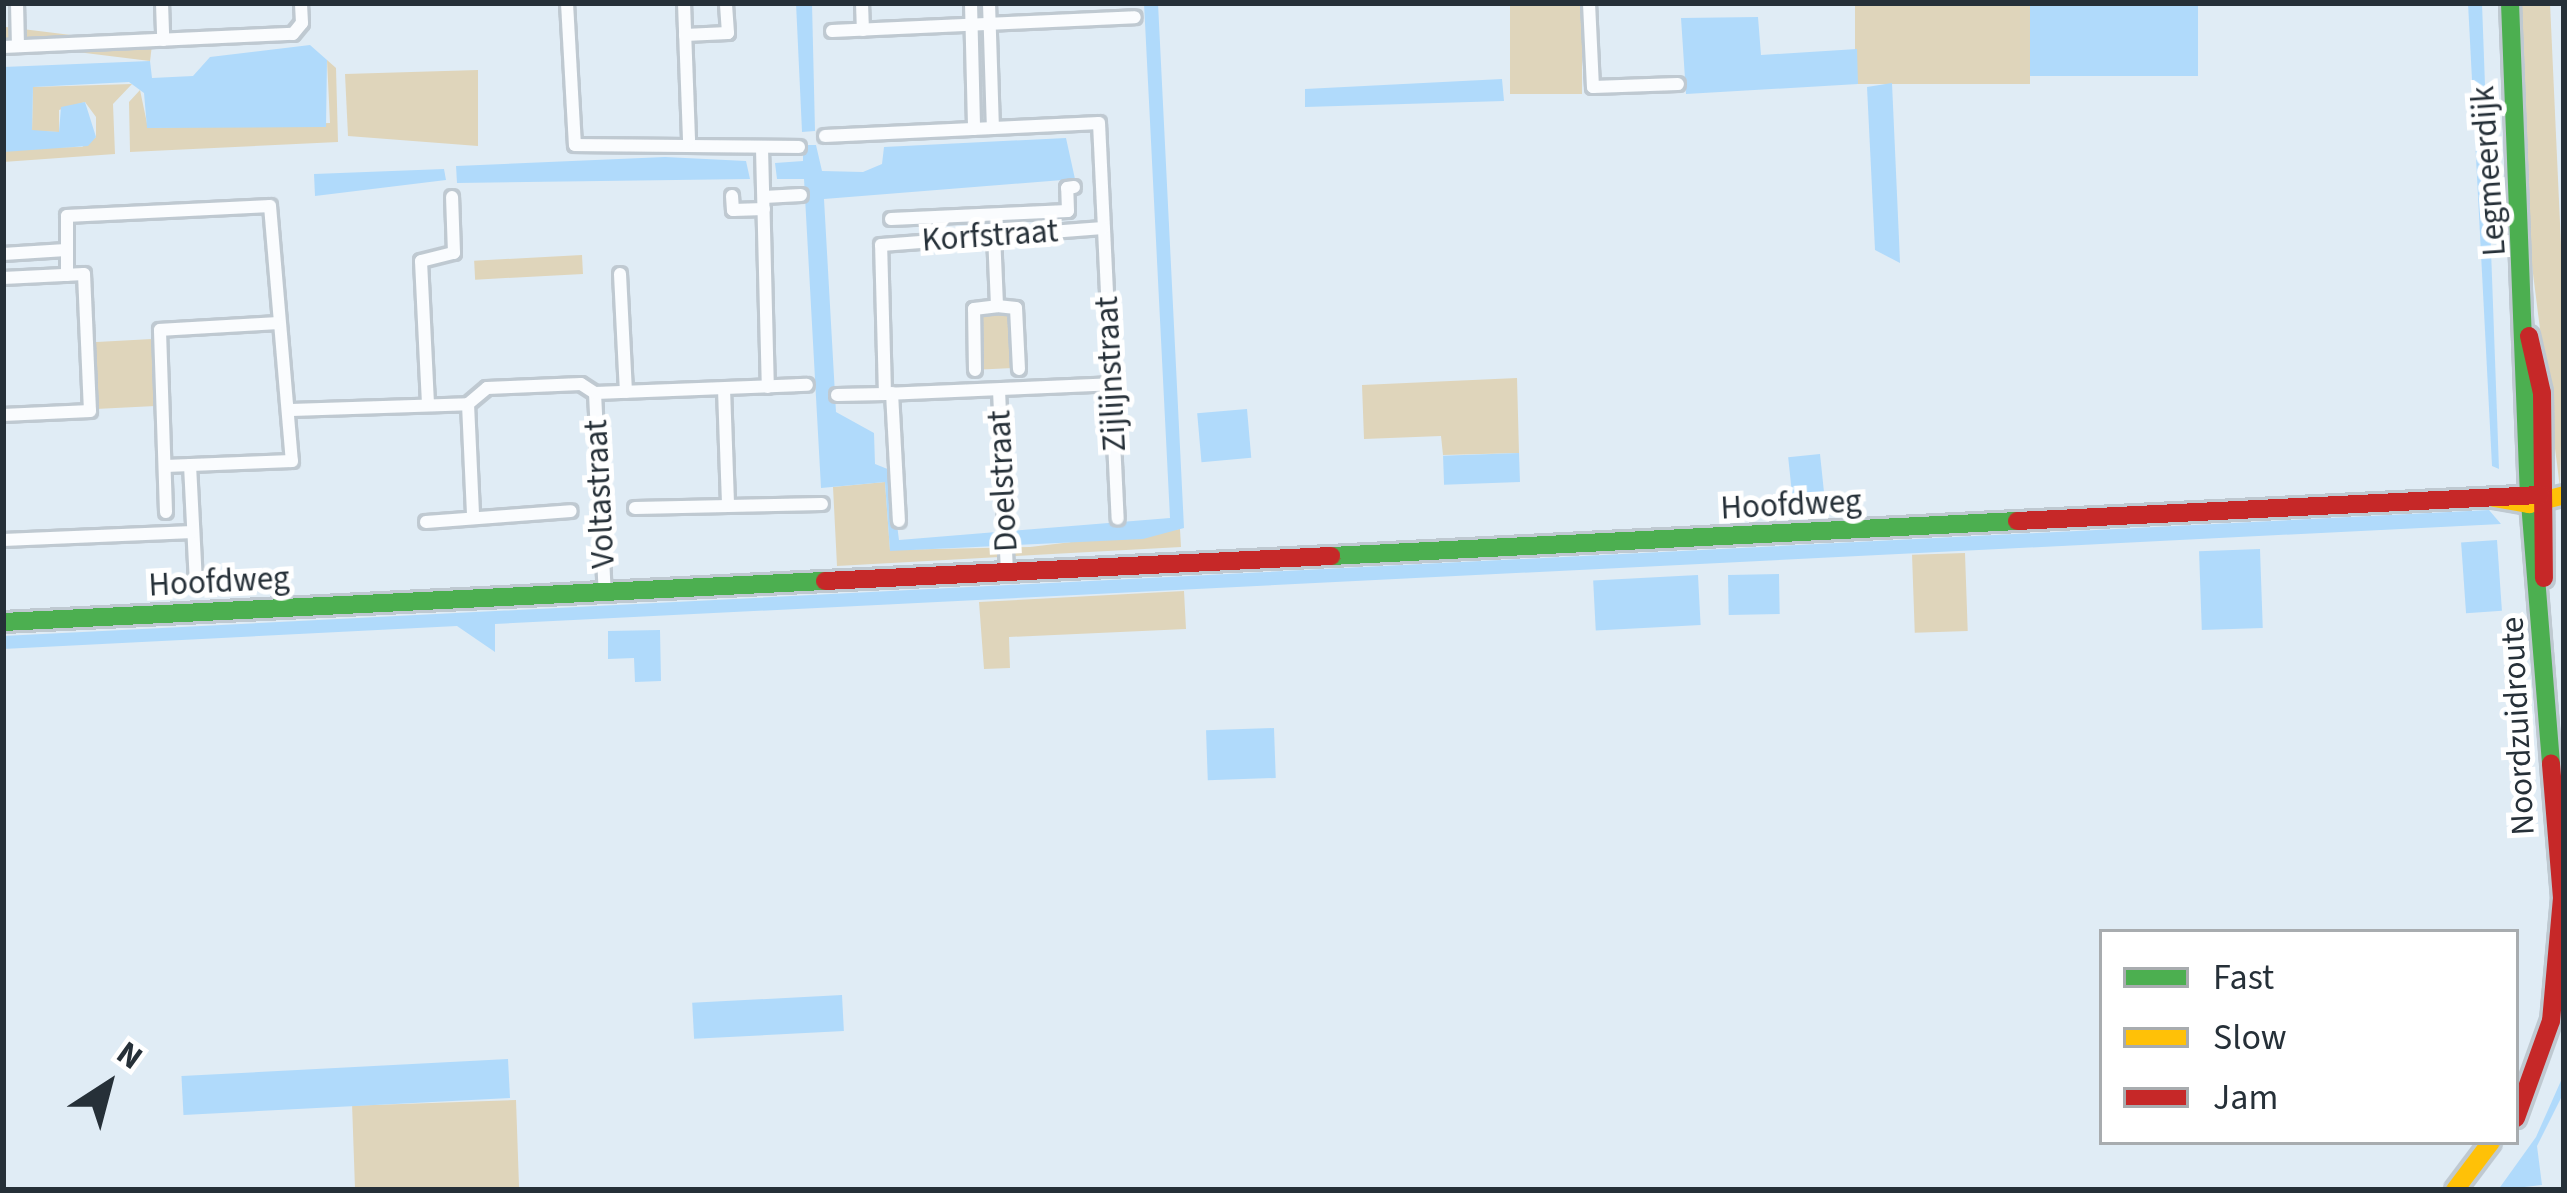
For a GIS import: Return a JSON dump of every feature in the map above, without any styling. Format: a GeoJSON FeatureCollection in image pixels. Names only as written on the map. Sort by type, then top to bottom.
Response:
{"type":"FeatureCollection","features":[{"type":"Feature","properties":{"kind":"main road","name":"Legmeerdijk"},"geometry":{"type":"LineString","coordinates":[[2510,3],[2528,336],[2538,355],[2542,496]]}},
{"type":"Feature","properties":{"kind":"main road","name":"Hoofdweg"},"geometry":{"type":"LineString","coordinates":[[3,622],[2542,496]]}},
{"type":"Feature","properties":{"kind":"main road","name":"Noordzuidroute"},"geometry":{"type":"LineString","coordinates":[[2519,1110],[2551,1021],[2562,898],[2541,585],[2548,564],[2542,496]]}},
{"type":"Feature","properties":{"kind":"main road","name":"Noordzuidroute"},"geometry":{"type":"LineString","coordinates":[[2519,1085],[2545,996],[2560,857]]}},
{"type":"Feature","properties":{"kind":"main road"},"geometry":{"type":"LineString","coordinates":[[2455,1190],[2489,1145]]}},
{"type":"Feature","properties":{"kind":"main road"},"geometry":{"type":"LineString","coordinates":[[2468,1190],[2500,1145]]}},
{"type":"Feature","properties":{"kind":"street"},"geometry":{"type":"LineString","coordinates":[[17,3],[18,46]]}},
{"type":"Feature","properties":{"kind":"street"},"geometry":{"type":"LineString","coordinates":[[162,3],[163,40]]}},
{"type":"Feature","properties":{"kind":"street"},"geometry":{"type":"LineString","coordinates":[[3,46],[293,34],[302,23],[301,3]]}},
{"type":"Feature","properties":{"kind":"street"},"geometry":{"type":"LineString","coordinates":[[567,3],[575,145],[689,140]]}},
{"type":"Feature","properties":{"kind":"street"},"geometry":{"type":"LineString","coordinates":[[683,3],[689,149],[799,147]]}},
{"type":"Feature","properties":{"kind":"street"},"geometry":{"type":"LineString","coordinates":[[685,35],[728,33],[726,3]]}},
{"type":"Feature","properties":{"kind":"street"},"geometry":{"type":"LineString","coordinates":[[862,3],[863,30]]}},
{"type":"Feature","properties":{"kind":"street"},"geometry":{"type":"LineString","coordinates":[[971,3],[974,129]]}},
{"type":"Feature","properties":{"kind":"street"},"geometry":{"type":"LineString","coordinates":[[825,136],[993,128],[989,3]]}},
{"type":"Feature","properties":{"kind":"street"},"geometry":{"type":"LineString","coordinates":[[1589,3],[1593,87],[1678,84]]}},
{"type":"Feature","properties":{"kind":"street"},"geometry":{"type":"LineString","coordinates":[[832,31],[990,22],[1094,10],[1135,17]]}},
{"type":"Feature","properties":{"kind":"street","name":"Zijlijnstraat"},"geometry":{"type":"LineString","coordinates":[[993,128],[1099,123],[1118,519]]}},
{"type":"Feature","properties":{"kind":"street"},"geometry":{"type":"LineString","coordinates":[[762,148],[768,387]]}},
{"type":"Feature","properties":{"kind":"street"},"geometry":{"type":"LineString","coordinates":[[891,219],[1068,211],[1067,188],[1074,187]]}},
{"type":"Feature","properties":{"kind":"street"},"geometry":{"type":"LineString","coordinates":[[732,196],[733,211],[801,195]]}},
{"type":"Feature","properties":{"kind":"street"},"geometry":{"type":"LineString","coordinates":[[428,404],[421,261],[454,253],[452,196]]}},
{"type":"Feature","properties":{"kind":"street"},"geometry":{"type":"LineString","coordinates":[[68,275],[67,216],[270,206],[277,323],[286,339],[292,461],[165,466]]}},
{"type":"Feature","properties":{"kind":"street","name":"Korfstraat"},"geometry":{"type":"LineString","coordinates":[[898,521],[881,245],[1103,228]]}},
{"type":"Feature","properties":{"kind":"street"},"geometry":{"type":"LineString","coordinates":[[994,234],[997,306]]}},
{"type":"Feature","properties":{"kind":"street"},"geometry":{"type":"LineString","coordinates":[[3,254],[66,250]]}},
{"type":"Feature","properties":{"kind":"street"},"geometry":{"type":"LineString","coordinates":[[3,278],[84,274],[90,411],[3,415]]}},
{"type":"Feature","properties":{"kind":"street"},"geometry":{"type":"LineString","coordinates":[[620,274],[626,392]]}},
{"type":"Feature","properties":{"kind":"street"},"geometry":{"type":"LineString","coordinates":[[975,370],[974,308],[997,306],[1016,308],[1019,369]]}},
{"type":"Feature","properties":{"kind":"street"},"geometry":{"type":"LineString","coordinates":[[166,512],[160,330],[277,323]]}},
{"type":"Feature","properties":{"kind":"street"},"geometry":{"type":"LineString","coordinates":[[291,410],[468,404],[487,388],[581,384],[595,393],[807,386]]}},
{"type":"Feature","properties":{"kind":"street"},"geometry":{"type":"LineString","coordinates":[[837,394],[1112,384]]}},
{"type":"Feature","properties":{"kind":"street"},"geometry":{"type":"LineString","coordinates":[[724,388],[728,503]]}},
{"type":"Feature","properties":{"kind":"street","name":"Doelstraat"},"geometry":{"type":"LineString","coordinates":[[999,390],[1007,573]]}},
{"type":"Feature","properties":{"kind":"street","name":"Voltastraat"},"geometry":{"type":"LineString","coordinates":[[595,393],[605,591]]}},
{"type":"Feature","properties":{"kind":"street"},"geometry":{"type":"LineString","coordinates":[[468,404],[473,516]]}},
{"type":"Feature","properties":{"kind":"street"},"geometry":{"type":"LineString","coordinates":[[190,465],[196,583]]}},
{"type":"Feature","properties":{"kind":"street"},"geometry":{"type":"LineString","coordinates":[[635,508],[822,504]]}},
{"type":"Feature","properties":{"kind":"street"},"geometry":{"type":"LineString","coordinates":[[426,522],[571,512]]}},
{"type":"Feature","properties":{"kind":"street"},"geometry":{"type":"LineString","coordinates":[[3,540],[194,532]]}},
{"type":"Feature","properties":{"kind":"shaded area"},"geometry":{"type":"Polygon","coordinates":[[[1510,3],[1582,3],[1582,94],[1510,94],[1510,3]]]}},
{"type":"Feature","properties":{"kind":"shaded area"},"geometry":{"type":"Polygon","coordinates":[[[1855,3],[2030,3],[2030,84],[1855,84],[1855,3]]]}},
{"type":"Feature","properties":{"kind":"shaded area"},"geometry":{"type":"Polygon","coordinates":[[[2515,3],[2550,3],[2564,311],[2560,488],[2526,218],[2515,3]]]}},
{"type":"Feature","properties":{"kind":"shaded area"},"geometry":{"type":"Polygon","coordinates":[[[4,27],[152,45],[150,61],[3,43],[4,27]]]}},
{"type":"Feature","properties":{"kind":"shaded area"},"geometry":{"type":"Polygon","coordinates":[[[327,60],[336,68],[338,142],[130,152],[129,102],[140,90],[148,128],[330,123],[327,60]]]}},
{"type":"Feature","properties":{"kind":"shaded area"},"geometry":{"type":"Polygon","coordinates":[[[478,70],[478,146],[348,136],[345,74],[478,70]]]}},
{"type":"Feature","properties":{"kind":"shaded area"},"geometry":{"type":"Polygon","coordinates":[[[132,84],[113,104],[115,154],[3,162],[3,152],[17,148],[82,147],[96,137],[96,117],[85,102],[59,110],[59,132],[32,131],[33,87],[132,84]]]}},
{"type":"Feature","properties":{"kind":"shaded area"},"geometry":{"type":"Polygon","coordinates":[[[582,255],[583,274],[475,280],[474,261],[582,255]]]}},
{"type":"Feature","properties":{"kind":"shaded area"},"geometry":{"type":"Polygon","coordinates":[[[1010,312],[1013,368],[982,370],[979,314],[1010,312]]]}},
{"type":"Feature","properties":{"kind":"shaded area"},"geometry":{"type":"Polygon","coordinates":[[[152,339],[156,406],[96,409],[92,342],[152,339]]]}},
{"type":"Feature","properties":{"kind":"shaded area"},"geometry":{"type":"Polygon","coordinates":[[[1517,378],[1519,453],[1443,455],[1441,436],[1364,439],[1362,385],[1517,378]]]}},
{"type":"Feature","properties":{"kind":"shaded area"},"geometry":{"type":"Polygon","coordinates":[[[885,482],[890,550],[1030,547],[1180,529],[1181,547],[837,566],[833,487],[885,482]]]}},
{"type":"Feature","properties":{"kind":"shaded area"},"geometry":{"type":"Polygon","coordinates":[[[1965,553],[1968,631],[1915,633],[1912,555],[1965,553]]]}},
{"type":"Feature","properties":{"kind":"shaded area"},"geometry":{"type":"Polygon","coordinates":[[[1184,591],[1186,629],[1009,637],[1010,668],[984,669],[979,602],[1184,591]]]}},
{"type":"Feature","properties":{"kind":"shaded area"},"geometry":{"type":"Polygon","coordinates":[[[516,1100],[519,1190],[355,1190],[352,1106],[516,1100]]]}},
{"type":"Feature","properties":{"kind":"water"},"geometry":{"type":"Polygon","coordinates":[[[796,3],[812,3],[815,131],[802,132],[796,3]]]}},
{"type":"Feature","properties":{"kind":"water"},"geometry":{"type":"Polygon","coordinates":[[[1144,3],[1158,3],[1184,528],[1143,539],[890,551],[885,482],[821,488],[804,179],[777,179],[775,163],[803,161],[803,145],[816,145],[822,171],[863,172],[882,164],[884,147],[1066,138],[1075,179],[824,199],[836,412],[874,433],[875,464],[890,470],[899,540],[1170,518],[1144,3]]]}},
{"type":"Feature","properties":{"kind":"water"},"geometry":{"type":"Polygon","coordinates":[[[2030,3],[2198,3],[2198,76],[2030,76],[2030,3]]]}},
{"type":"Feature","properties":{"kind":"water"},"geometry":{"type":"Polygon","coordinates":[[[2468,3],[2482,3],[2499,469],[2492,466],[2468,3]]]}},
{"type":"Feature","properties":{"kind":"water"},"geometry":{"type":"Polygon","coordinates":[[[1758,17],[1761,55],[1857,49],[1858,84],[1686,94],[1681,18],[1758,17]]]}},
{"type":"Feature","properties":{"kind":"water"},"geometry":{"type":"Polygon","coordinates":[[[310,45],[327,60],[326,127],[147,128],[144,93],[129,82],[33,87],[32,130],[59,132],[61,107],[85,102],[96,137],[88,146],[3,152],[3,67],[150,61],[152,78],[193,76],[210,57],[310,45]]]}},
{"type":"Feature","properties":{"kind":"water"},"geometry":{"type":"Polygon","coordinates":[[[1502,79],[1504,101],[1305,107],[1305,89],[1502,79]]]}},
{"type":"Feature","properties":{"kind":"water"},"geometry":{"type":"Polygon","coordinates":[[[1892,83],[1900,263],[1875,250],[1867,87],[1892,83]]]}},
{"type":"Feature","properties":{"kind":"water"},"geometry":{"type":"Polygon","coordinates":[[[665,157],[746,161],[750,179],[457,183],[456,166],[665,157]]]}},
{"type":"Feature","properties":{"kind":"water"},"geometry":{"type":"Polygon","coordinates":[[[444,169],[446,180],[315,196],[314,174],[444,169]]]}},
{"type":"Feature","properties":{"kind":"water"},"geometry":{"type":"Polygon","coordinates":[[[1247,409],[1251,458],[1201,462],[1197,413],[1247,409]]]}},
{"type":"Feature","properties":{"kind":"water"},"geometry":{"type":"Polygon","coordinates":[[[1519,453],[1520,482],[1444,485],[1443,456],[1519,453]]]}},
{"type":"Feature","properties":{"kind":"water"},"geometry":{"type":"Polygon","coordinates":[[[1820,454],[1825,502],[1793,505],[1788,457],[1820,454]]]}},
{"type":"Feature","properties":{"kind":"water"},"geometry":{"type":"Polygon","coordinates":[[[2489,510],[2501,524],[495,624],[495,652],[457,626],[3,649],[3,636],[2489,510]]]}},
{"type":"Feature","properties":{"kind":"water"},"geometry":{"type":"Polygon","coordinates":[[[2497,540],[2502,611],[2466,613],[2461,543],[2497,540]]]}},
{"type":"Feature","properties":{"kind":"water"},"geometry":{"type":"Polygon","coordinates":[[[2260,549],[2263,628],[2202,630],[2199,551],[2260,549]]]}},
{"type":"Feature","properties":{"kind":"water"},"geometry":{"type":"Polygon","coordinates":[[[1779,574],[1780,614],[1729,615],[1728,575],[1779,574]]]}},
{"type":"Feature","properties":{"kind":"water"},"geometry":{"type":"Polygon","coordinates":[[[1698,575],[1701,625],[1596,630],[1593,580],[1698,575]]]}},
{"type":"Feature","properties":{"kind":"water"},"geometry":{"type":"Polygon","coordinates":[[[660,630],[661,681],[635,682],[634,658],[608,659],[608,631],[660,630]]]}},
{"type":"Feature","properties":{"kind":"water"},"geometry":{"type":"Polygon","coordinates":[[[1274,728],[1276,778],[1208,780],[1206,730],[1274,728]]]}},
{"type":"Feature","properties":{"kind":"water"},"geometry":{"type":"Polygon","coordinates":[[[842,995],[844,1031],[694,1039],[692,1003],[842,995]]]}},
{"type":"Feature","properties":{"kind":"water"},"geometry":{"type":"Polygon","coordinates":[[[508,1059],[510,1098],[183,1115],[181,1076],[508,1059]]]}},
{"type":"Feature","properties":{"kind":"water"},"geometry":{"type":"Polygon","coordinates":[[[2564,1074],[2562,1096],[2537,1146],[2542,1185],[2498,1190],[2536,1137],[2564,1074]]]}},
{"type":"Feature","properties":{"kind":"traffic: fast"},"geometry":{"type":"LineString","coordinates":[[2510,3],[2529,490],[2551,763]]}},
{"type":"Feature","properties":{"kind":"traffic: fast"},"geometry":{"type":"LineString","coordinates":[[1331,556],[2017,521]]}},
{"type":"Feature","properties":{"kind":"traffic: fast"},"geometry":{"type":"LineString","coordinates":[[3,622],[825,581]]}},
{"type":"Feature","properties":{"kind":"traffic: slow"},"geometry":{"type":"LineString","coordinates":[[2494,498],[2529,504],[2564,495]]}},
{"type":"Feature","properties":{"kind":"traffic: slow"},"geometry":{"type":"LineString","coordinates":[[2455,1190],[2489,1145]]}},
{"type":"Feature","properties":{"kind":"traffic: jam"},"geometry":{"type":"LineString","coordinates":[[2529,336],[2542,393],[2544,578]]}},
{"type":"Feature","properties":{"kind":"traffic: jam"},"geometry":{"type":"LineString","coordinates":[[2017,521],[2540,495]]}},
{"type":"Feature","properties":{"kind":"traffic: jam"},"geometry":{"type":"LineString","coordinates":[[825,581],[1331,556]]}},
{"type":"Feature","properties":{"kind":"traffic: jam"},"geometry":{"type":"LineString","coordinates":[[2519,1110],[2551,1021],[2562,898],[2551,763]]}}]}
